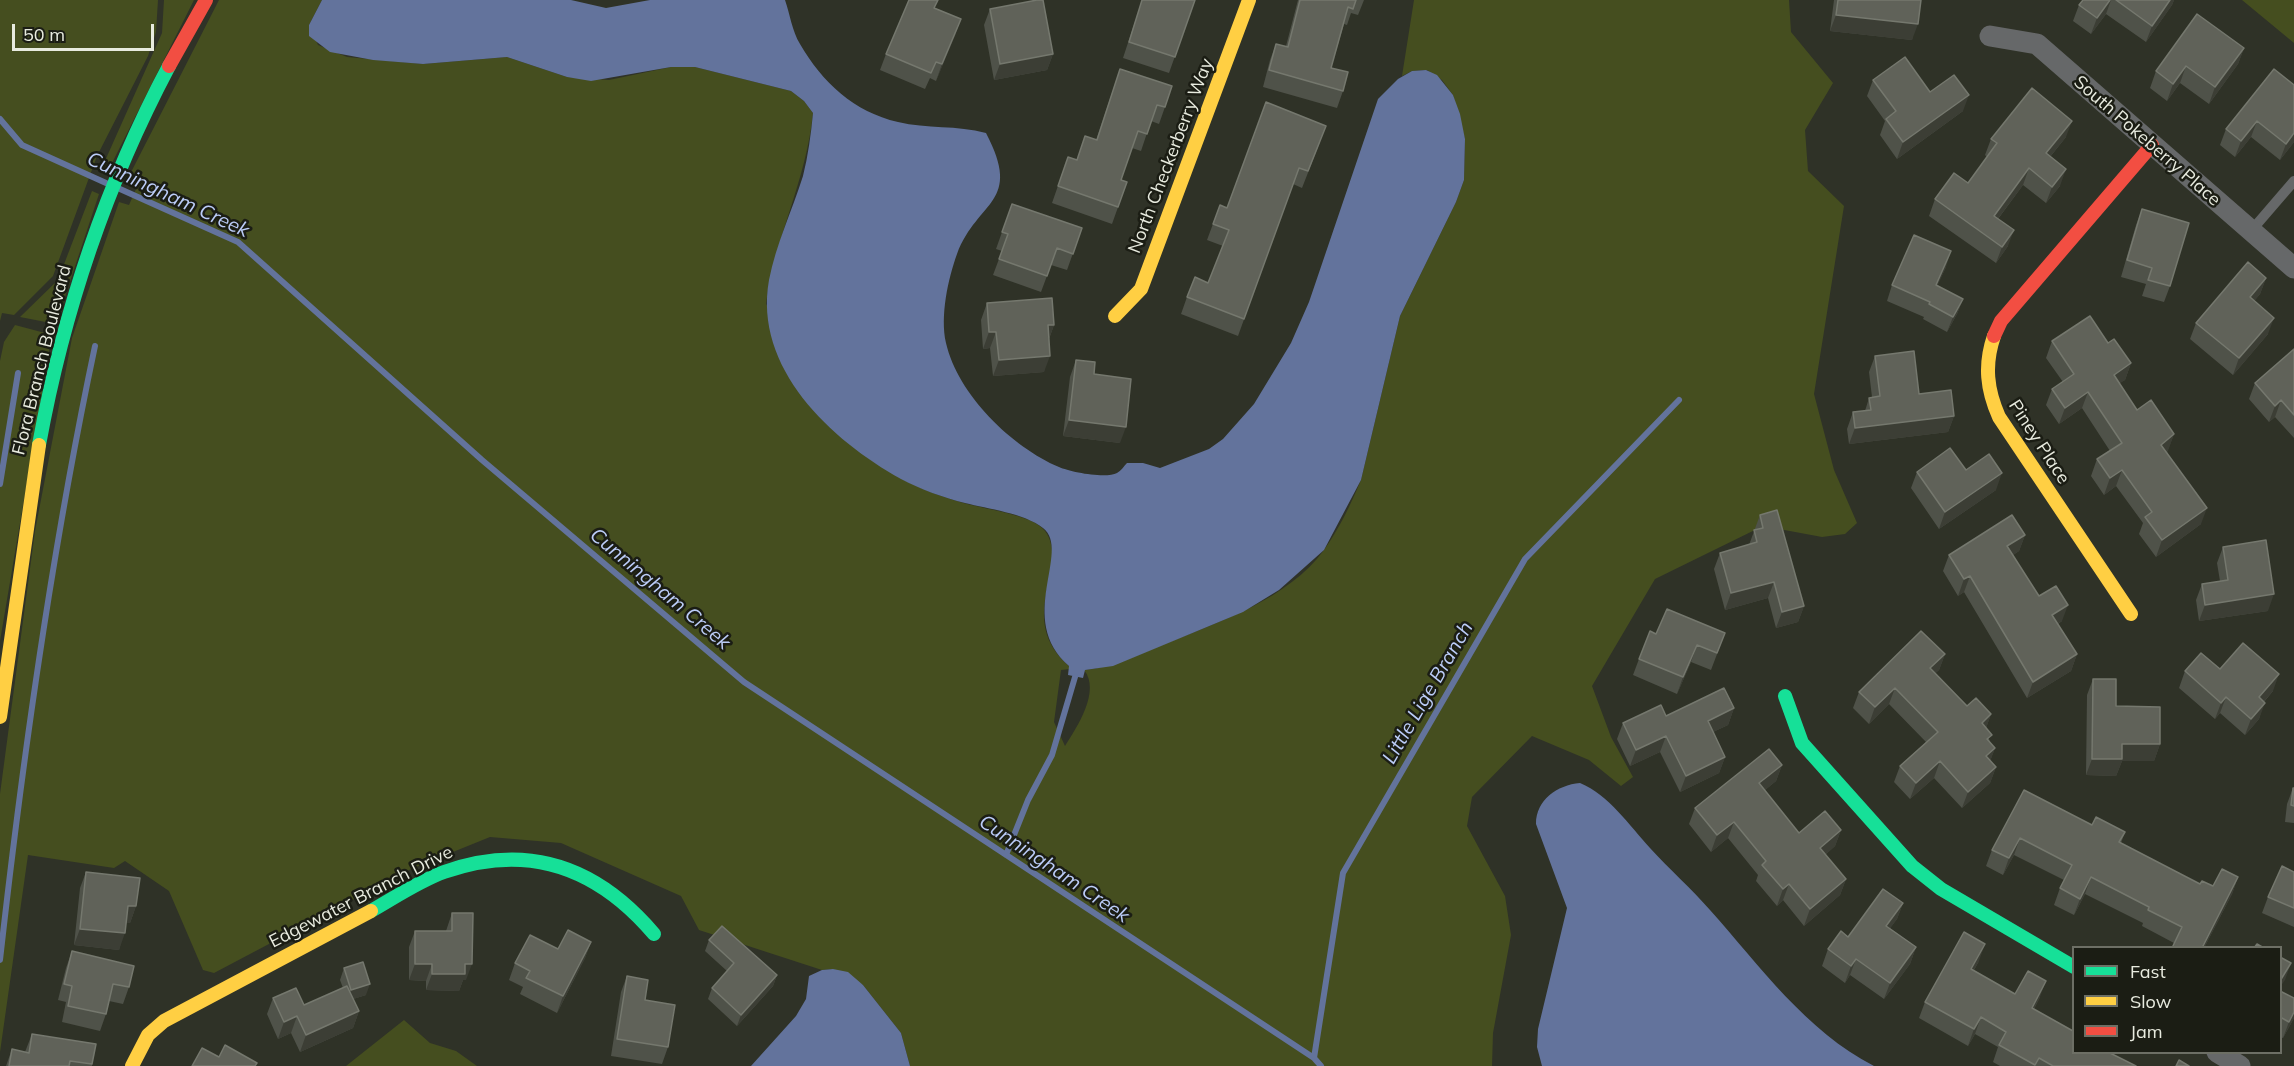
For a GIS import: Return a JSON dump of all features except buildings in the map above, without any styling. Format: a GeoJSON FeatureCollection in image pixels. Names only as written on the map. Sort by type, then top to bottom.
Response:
{"type":"FeatureCollection","features":[{"type":"Feature","properties":{"kind":"street","name":"Flora Branch Boulevard"},"geometry":{"type":"LineString","coordinates":[[0,717],[35,465],[48,395],[82,271],[122,166],[182,39],[206,0]]}},
{"type":"Feature","properties":{"kind":"street","name":"North Checkerberry Way"},"geometry":{"type":"LineString","coordinates":[[1115,316],[1141,289],[1249,0]]}},
{"type":"Feature","properties":{"kind":"street","name":"South Pokeberry Place"},"geometry":{"type":"LineString","coordinates":[[1990,36],[2037,44],[2294,268]]}},
{"type":"Feature","properties":{"kind":"street","name":"Piney Place"},"geometry":{"type":"LineString","coordinates":[[2131,614],[1999,417],[1990,399],[1986,378],[1986,360],[1991,340],[2001,321],[2152,145]]}},
{"type":"Feature","properties":{"kind":"street"},"geometry":{"type":"LineString","coordinates":[[1785,696],[1802,743],[1886,840],[1912,866],[1941,889],[2072,966]]}},
{"type":"Feature","properties":{"kind":"street","name":"Edgewater Branch Drive"},"geometry":{"type":"LineString","coordinates":[[132,1066],[148,1035],[164,1021],[443,872],[473,862],[506,858],[527,859],[569,868],[594,879],[619,896],[642,917],[654,934]]}},
{"type":"Feature","properties":{"kind":"street"},"geometry":{"type":"LineString","coordinates":[[2219,1054],[2240,1066]]}},
{"type":"Feature","properties":{"kind":"lane"},"geometry":{"type":"LineString","coordinates":[[2251,231],[2294,181]]}},
{"type":"Feature","properties":{"kind":"green space"},"geometry":{"type":"Polygon","coordinates":[[[0,0],[158,0],[156,32],[148,56],[97,156],[53,276],[14,315],[2,313],[0,321],[0,0]]]}},
{"type":"Feature","properties":{"kind":"green space"},"geometry":{"type":"Polygon","coordinates":[[[164,0],[194,0],[106,175],[100,172],[162,33],[164,0]]]}},
{"type":"Feature","properties":{"kind":"green space"},"geometry":{"type":"Polygon","coordinates":[[[219,0],[322,0],[309,25],[318,45],[347,57],[423,64],[507,57],[567,77],[609,80],[671,67],[695,67],[791,91],[804,101],[813,113],[809,138],[804,163],[770,279],[766,304],[848,437],[866,456],[923,489],[960,502],[1030,520],[1045,531],[1051,545],[1052,560],[1044,611],[1046,630],[1053,648],[1070,669],[1061,670],[1054,722],[1065,746],[1081,719],[1089,698],[1089,679],[1084,670],[1137,656],[1231,617],[1273,595],[1309,567],[1324,550],[1353,498],[1361,480],[1400,316],[1456,202],[1464,180],[1465,139],[1453,95],[1442,80],[1427,70],[1412,71],[1402,76],[1414,0],[1789,0],[1791,32],[1833,83],[1805,130],[1808,171],[1844,206],[1814,394],[1834,470],[1857,523],[1845,534],[1822,537],[1763,526],[1655,579],[1592,686],[1611,737],[1633,777],[1621,786],[1589,760],[1532,736],[1472,797],[1467,826],[1505,896],[1511,935],[1493,1033],[1492,1066],[910,1066],[901,1033],[863,985],[833,969],[822,970],[699,930],[681,896],[561,843],[490,837],[411,869],[214,973],[203,970],[169,891],[125,861],[114,868],[28,855],[0,1052],[0,794],[35,531],[72,338],[119,202],[129,205],[136,189],[125,184],[219,0]]]}},
{"type":"Feature","properties":{"kind":"green space"},"geometry":{"type":"Polygon","coordinates":[[[2242,0],[2294,0],[2294,43],[2242,0]]]}},
{"type":"Feature","properties":{"kind":"green space"},"geometry":{"type":"Polygon","coordinates":[[[92,191],[99,194],[56,324],[20,317],[58,280],[92,191]]]}},
{"type":"Feature","properties":{"kind":"green space"},"geometry":{"type":"Polygon","coordinates":[[[15,325],[45,333],[51,340],[0,641],[0,361],[4,342],[15,325]]]}},
{"type":"Feature","properties":{"kind":"green space"},"geometry":{"type":"Polygon","coordinates":[[[404,1020],[430,1043],[456,1051],[477,1066],[346,1066],[404,1020]]]}},
{"type":"Feature","properties":{"kind":"water"},"geometry":{"type":"Polygon","coordinates":[[[322,0],[571,0],[606,8],[650,0],[785,0],[795,34],[809,58],[829,83],[853,103],[867,111],[898,122],[986,133],[996,156],[1000,174],[999,188],[993,200],[966,236],[957,254],[946,298],[944,332],[946,343],[962,382],[989,417],[1006,433],[1041,458],[1059,467],[1088,474],[1112,475],[1127,463],[1143,463],[1160,468],[1209,449],[1223,439],[1254,404],[1291,343],[1309,302],[1378,99],[1398,79],[1412,71],[1426,70],[1437,75],[1453,95],[1465,139],[1464,180],[1456,202],[1400,316],[1361,480],[1324,550],[1279,590],[1243,612],[1113,666],[1085,670],[1083,678],[1068,675],[1069,666],[1054,648],[1046,628],[1045,608],[1052,553],[1050,539],[1043,528],[1016,515],[949,499],[901,479],[849,444],[824,422],[803,398],[785,371],[773,343],[767,312],[769,280],[806,161],[813,113],[804,101],[791,91],[695,67],[671,67],[591,81],[567,77],[507,57],[423,64],[373,60],[330,52],[309,36],[309,25],[322,0]]]}},
{"type":"Feature","properties":{"kind":"water"},"geometry":{"type":"Polygon","coordinates":[[[1580,783],[1600,795],[1618,811],[1805,1016],[1849,1052],[1874,1066],[1542,1066],[1537,1047],[1538,1029],[1567,908],[1536,824],[1537,815],[1549,795],[1563,787],[1580,783]]]}},
{"type":"Feature","properties":{"kind":"water"},"geometry":{"type":"Polygon","coordinates":[[[833,969],[848,972],[863,985],[901,1033],[910,1066],[751,1066],[796,1016],[806,999],[809,976],[822,970],[833,969]]]}},
{"type":"Feature","properties":{"kind":"waterway","name":"Cunningham Creek"},"geometry":{"type":"LineString","coordinates":[[0,119],[22,145],[106,183]]}},
{"type":"Feature","properties":{"kind":"waterway","name":"Cunningham Creek"},"geometry":{"type":"LineString","coordinates":[[120,189],[238,242],[482,460],[744,682],[1314,1058],[1321,1066]]}},
{"type":"Feature","properties":{"kind":"waterway"},"geometry":{"type":"LineString","coordinates":[[0,960],[18,806],[40,652],[65,499],[95,346]]}},
{"type":"Feature","properties":{"kind":"waterway"},"geometry":{"type":"LineString","coordinates":[[0,484],[18,373]]}},
{"type":"Feature","properties":{"kind":"waterway","name":"Little Lige Branch"},"geometry":{"type":"LineString","coordinates":[[1314,1058],[1343,873],[1525,559],[1679,400]]}},
{"type":"Feature","properties":{"kind":"waterway"},"geometry":{"type":"LineString","coordinates":[[1006,855],[1028,800],[1052,755],[1075,677]]}},
{"type":"Feature","properties":{"kind":"traffic: fast"},"geometry":{"type":"LineString","coordinates":[[39,445],[61,347],[89,251],[125,157],[169,66]]}},
{"type":"Feature","properties":{"kind":"traffic: fast"},"geometry":{"type":"LineString","coordinates":[[1785,696],[1802,743],[1912,866],[1941,889],[2072,966]]}},
{"type":"Feature","properties":{"kind":"traffic: fast"},"geometry":{"type":"LineString","coordinates":[[371,911],[444,872],[475,863],[505,860],[533,861],[560,867],[585,877],[610,892],[654,934]]}},
{"type":"Feature","properties":{"kind":"traffic: slow"},"geometry":{"type":"LineString","coordinates":[[1115,316],[1141,289],[1249,0]]}},
{"type":"Feature","properties":{"kind":"traffic: slow"},"geometry":{"type":"LineString","coordinates":[[1994,336],[1989,357],[1988,377],[1999,417],[2131,614]]}},
{"type":"Feature","properties":{"kind":"traffic: slow"},"geometry":{"type":"LineString","coordinates":[[0,717],[39,445]]}},
{"type":"Feature","properties":{"kind":"traffic: slow"},"geometry":{"type":"LineString","coordinates":[[132,1066],[148,1035],[164,1021],[371,911]]}},
{"type":"Feature","properties":{"kind":"traffic: jam"},"geometry":{"type":"LineString","coordinates":[[169,66],[206,0]]}},
{"type":"Feature","properties":{"kind":"traffic: jam"},"geometry":{"type":"LineString","coordinates":[[1994,336],[2001,321],[2152,145]]}}]}
